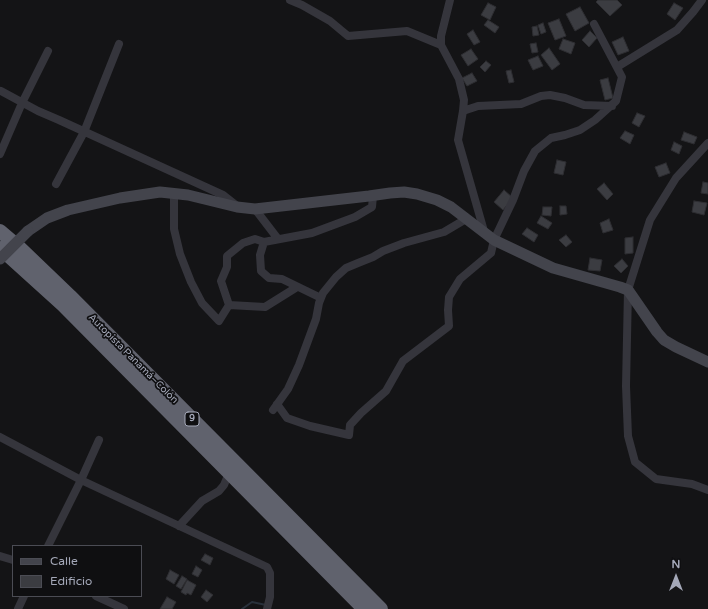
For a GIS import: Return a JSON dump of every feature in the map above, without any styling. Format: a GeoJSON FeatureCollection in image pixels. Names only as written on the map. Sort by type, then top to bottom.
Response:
{"type":"FeatureCollection","features":[{"type":"Feature","properties":{"kind":"highway","name":"Autopista Panamá–Colón"},"geometry":{"type":"LineString","coordinates":[[0,231],[70,296],[381,609]]}},
{"type":"Feature","properties":{"kind":"highway","name":"Autopista Panamá–Colón"},"geometry":{"type":"LineString","coordinates":[[0,248],[63,305],[364,609]]}},
{"type":"Feature","properties":{"kind":"street"},"geometry":{"type":"LineString","coordinates":[[290,0],[330,21],[348,36],[407,31],[441,45]]}},
{"type":"Feature","properties":{"kind":"street"},"geometry":{"type":"LineString","coordinates":[[450,0],[441,36],[441,45],[459,79],[464,100],[458,140],[484,231]]}},
{"type":"Feature","properties":{"kind":"street"},"geometry":{"type":"LineString","coordinates":[[617,67],[677,30],[702,0]]}},
{"type":"Feature","properties":{"kind":"street"},"geometry":{"type":"LineString","coordinates":[[466,218],[444,232],[404,243],[383,251],[358,264],[346,268],[336,277],[323,293],[316,319],[299,365],[288,389],[275,407],[288,418],[310,426],[349,435],[350,425],[386,391],[403,361],[449,326],[449,297],[460,279],[491,253],[494,240],[513,200],[524,171],[535,151],[551,138],[580,130],[616,102],[622,77],[594,24]]}},
{"type":"Feature","properties":{"kind":"street"},"geometry":{"type":"LineString","coordinates":[[56,184],[84,132],[119,44]]}},
{"type":"Feature","properties":{"kind":"street"},"geometry":{"type":"LineString","coordinates":[[0,154],[22,103],[48,51]]}},
{"type":"Feature","properties":{"kind":"street"},"geometry":{"type":"LineString","coordinates":[[1,91],[38,111],[224,195],[237,207]]}},
{"type":"Feature","properties":{"kind":"street"},"geometry":{"type":"LineString","coordinates":[[463,111],[478,106],[521,104],[541,96],[550,95],[565,98],[584,105],[612,106]]}},
{"type":"Feature","properties":{"kind":"street"},"geometry":{"type":"LineString","coordinates":[[708,143],[676,178],[650,220],[628,290],[626,386],[628,436],[635,462],[656,479],[692,484],[708,490]]}},
{"type":"Feature","properties":{"kind":"street"},"geometry":{"type":"LineString","coordinates":[[0,259],[28,231],[47,218],[68,210],[120,198],[160,192],[174,193],[237,207],[255,209],[390,193],[404,192],[418,194],[437,200],[451,207],[494,240],[553,268],[628,290],[656,332],[664,340],[708,362]]}},
{"type":"Feature","properties":{"kind":"street"},"geometry":{"type":"LineString","coordinates":[[174,193],[174,229],[180,254],[190,282],[202,304],[219,321],[229,305],[221,280],[227,267],[227,256],[243,243],[254,239],[264,242],[312,233],[355,217],[372,207],[373,196]]}},
{"type":"Feature","properties":{"kind":"street"},"geometry":{"type":"LineString","coordinates":[[255,209],[278,239]]}},
{"type":"Feature","properties":{"kind":"street"},"geometry":{"type":"LineString","coordinates":[[264,242],[260,256],[261,271],[269,278],[282,279],[321,298]]}},
{"type":"Feature","properties":{"kind":"street"},"geometry":{"type":"LineString","coordinates":[[229,305],[265,307],[297,286]]}},
{"type":"Feature","properties":{"kind":"street"},"geometry":{"type":"LineString","coordinates":[[0,437],[81,480],[267,567],[270,573],[270,597],[267,609]]}},
{"type":"Feature","properties":{"kind":"street"},"geometry":{"type":"LineString","coordinates":[[48,545],[99,440]]}},
{"type":"Feature","properties":{"kind":"street"},"geometry":{"type":"LineString","coordinates":[[179,526],[202,501],[219,491],[224,485],[229,473]]}},
{"type":"Feature","properties":{"kind":"street"},"geometry":{"type":"LineString","coordinates":[[0,556],[12,560]]}},
{"type":"Feature","properties":{"kind":"street"},"geometry":{"type":"LineString","coordinates":[[18,609],[24,597]]}},
{"type":"Feature","properties":{"kind":"street"},"geometry":{"type":"LineString","coordinates":[[98,597],[124,609]]}},
{"type":"Feature","properties":{"kind":"building"},"geometry":{"type":"Polygon","coordinates":[[[598,0],[617,0],[622,5],[610,16],[596,2],[598,0]]]}},
{"type":"Feature","properties":{"kind":"building"},"geometry":{"type":"Polygon","coordinates":[[[488,3],[496,7],[490,20],[481,15],[488,3]]]}},
{"type":"Feature","properties":{"kind":"building"},"geometry":{"type":"Polygon","coordinates":[[[674,3],[683,8],[675,20],[667,14],[674,3]]]}},
{"type":"Feature","properties":{"kind":"building"},"geometry":{"type":"Polygon","coordinates":[[[580,7],[589,23],[575,31],[566,14],[580,7]]]}},
{"type":"Feature","properties":{"kind":"building"},"geometry":{"type":"Polygon","coordinates":[[[559,19],[566,36],[555,40],[548,23],[559,19]]]}},
{"type":"Feature","properties":{"kind":"building"},"geometry":{"type":"Polygon","coordinates":[[[488,20],[499,27],[495,33],[484,25],[488,20]]]}},
{"type":"Feature","properties":{"kind":"building"},"geometry":{"type":"Polygon","coordinates":[[[543,23],[546,32],[541,34],[538,25],[543,23]]]}},
{"type":"Feature","properties":{"kind":"building"},"geometry":{"type":"Polygon","coordinates":[[[537,26],[539,35],[533,36],[532,27],[537,26]]]}},
{"type":"Feature","properties":{"kind":"building"},"geometry":{"type":"Polygon","coordinates":[[[473,30],[480,42],[474,45],[467,34],[473,30]]]}},
{"type":"Feature","properties":{"kind":"building"},"geometry":{"type":"Polygon","coordinates":[[[590,31],[597,38],[589,47],[582,40],[590,31]]]}},
{"type":"Feature","properties":{"kind":"building"},"geometry":{"type":"Polygon","coordinates":[[[623,37],[629,51],[618,55],[612,42],[623,37]]]}},
{"type":"Feature","properties":{"kind":"building"},"geometry":{"type":"Polygon","coordinates":[[[563,39],[575,43],[571,54],[559,49],[563,39]]]}},
{"type":"Feature","properties":{"kind":"building"},"geometry":{"type":"Polygon","coordinates":[[[536,43],[538,52],[532,53],[530,44],[536,43]]]}},
{"type":"Feature","properties":{"kind":"building"},"geometry":{"type":"Polygon","coordinates":[[[549,48],[560,64],[552,70],[541,55],[549,48]]]}},
{"type":"Feature","properties":{"kind":"building"},"geometry":{"type":"Polygon","coordinates":[[[471,49],[478,59],[468,66],[461,55],[471,49]]]}},
{"type":"Feature","properties":{"kind":"building"},"geometry":{"type":"Polygon","coordinates":[[[538,56],[543,66],[533,70],[528,60],[538,56]]]}},
{"type":"Feature","properties":{"kind":"building"},"geometry":{"type":"Polygon","coordinates":[[[486,61],[491,65],[485,72],[480,67],[486,61]]]}},
{"type":"Feature","properties":{"kind":"building"},"geometry":{"type":"Polygon","coordinates":[[[511,70],[514,82],[509,83],[506,71],[511,70]]]}},
{"type":"Feature","properties":{"kind":"building"},"geometry":{"type":"Polygon","coordinates":[[[472,73],[477,81],[467,86],[462,78],[472,73]]]}},
{"type":"Feature","properties":{"kind":"building"},"geometry":{"type":"Polygon","coordinates":[[[608,78],[613,98],[605,100],[600,80],[608,78]]]}},
{"type":"Feature","properties":{"kind":"building"},"geometry":{"type":"Polygon","coordinates":[[[637,113],[645,116],[639,127],[632,123],[637,113]]]}},
{"type":"Feature","properties":{"kind":"building"},"geometry":{"type":"Polygon","coordinates":[[[625,131],[634,135],[630,144],[620,138],[625,131]]]}},
{"type":"Feature","properties":{"kind":"building"},"geometry":{"type":"Polygon","coordinates":[[[684,132],[697,137],[694,144],[681,140],[684,132]]]}},
{"type":"Feature","properties":{"kind":"building"},"geometry":{"type":"Polygon","coordinates":[[[674,142],[682,146],[679,154],[671,150],[674,142]]]}},
{"type":"Feature","properties":{"kind":"building"},"geometry":{"type":"Polygon","coordinates":[[[557,160],[566,162],[563,175],[554,173],[557,160]]]}},
{"type":"Feature","properties":{"kind":"building"},"geometry":{"type":"Polygon","coordinates":[[[666,163],[670,173],[659,177],[655,167],[666,163]]]}},
{"type":"Feature","properties":{"kind":"building"},"geometry":{"type":"Polygon","coordinates":[[[703,182],[708,183],[708,194],[701,193],[703,182]]]}},
{"type":"Feature","properties":{"kind":"building"},"geometry":{"type":"Polygon","coordinates":[[[604,183],[613,194],[607,200],[597,189],[604,183]]]}},
{"type":"Feature","properties":{"kind":"building"},"geometry":{"type":"Polygon","coordinates":[[[504,190],[513,198],[503,210],[494,202],[504,190]]]}},
{"type":"Feature","properties":{"kind":"building"},"geometry":{"type":"Polygon","coordinates":[[[694,201],[707,203],[704,215],[692,212],[694,201]]]}},
{"type":"Feature","properties":{"kind":"building"},"geometry":{"type":"Polygon","coordinates":[[[560,206],[566,206],[567,214],[560,215],[560,206]]]}},
{"type":"Feature","properties":{"kind":"building"},"geometry":{"type":"Polygon","coordinates":[[[543,207],[552,207],[551,216],[542,215],[543,207]]]}},
{"type":"Feature","properties":{"kind":"building"},"geometry":{"type":"Polygon","coordinates":[[[541,216],[552,223],[548,229],[537,223],[541,216]]]}},
{"type":"Feature","properties":{"kind":"building"},"geometry":{"type":"Polygon","coordinates":[[[609,219],[613,230],[603,233],[600,223],[609,219]]]}},
{"type":"Feature","properties":{"kind":"building"},"geometry":{"type":"Polygon","coordinates":[[[527,228],[538,235],[534,242],[522,234],[527,228]]]}},
{"type":"Feature","properties":{"kind":"building"},"geometry":{"type":"Polygon","coordinates":[[[566,235],[572,242],[566,247],[559,240],[566,235]]]}},
{"type":"Feature","properties":{"kind":"building"},"geometry":{"type":"Polygon","coordinates":[[[633,237],[633,253],[625,254],[625,238],[633,237]]]}},
{"type":"Feature","properties":{"kind":"building"},"geometry":{"type":"Polygon","coordinates":[[[590,258],[602,260],[600,271],[588,270],[590,258]]]}},
{"type":"Feature","properties":{"kind":"building"},"geometry":{"type":"Polygon","coordinates":[[[622,259],[628,266],[621,273],[614,266],[622,259]]]}},
{"type":"Feature","properties":{"kind":"building"},"geometry":{"type":"Polygon","coordinates":[[[205,554],[213,558],[210,565],[201,560],[205,554]]]}},
{"type":"Feature","properties":{"kind":"building"},"geometry":{"type":"Polygon","coordinates":[[[196,566],[202,570],[198,577],[192,574],[196,566]]]}},
{"type":"Feature","properties":{"kind":"building"},"geometry":{"type":"Polygon","coordinates":[[[170,570],[179,575],[174,584],[166,579],[170,570]]]}},
{"type":"Feature","properties":{"kind":"building"},"geometry":{"type":"Polygon","coordinates":[[[182,576],[187,579],[181,589],[176,586],[182,576]]]}},
{"type":"Feature","properties":{"kind":"building"},"geometry":{"type":"Polygon","coordinates":[[[187,580],[196,585],[191,595],[187,593],[186,595],[181,592],[187,580]]]}},
{"type":"Feature","properties":{"kind":"building"},"geometry":{"type":"Polygon","coordinates":[[[206,590],[213,595],[207,602],[201,597],[206,590]]]}},
{"type":"Feature","properties":{"kind":"building"},"geometry":{"type":"Polygon","coordinates":[[[167,597],[176,602],[172,609],[160,609],[167,597]]]}},
{"type":"Feature","properties":{"kind":"waterway"},"geometry":{"type":"LineString","coordinates":[[242,609],[252,602],[266,605]]}}]}
